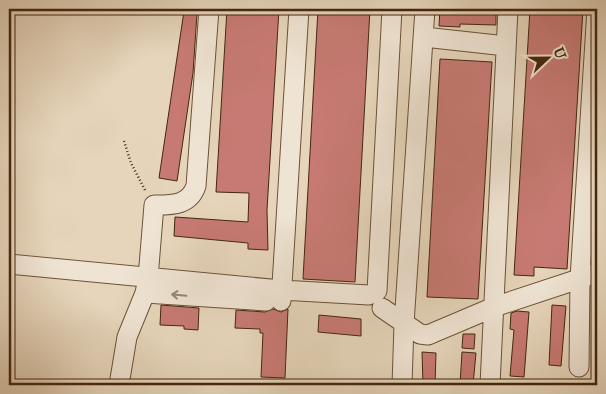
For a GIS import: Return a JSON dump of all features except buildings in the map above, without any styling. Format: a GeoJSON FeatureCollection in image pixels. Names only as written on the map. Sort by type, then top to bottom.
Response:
{"type":"FeatureCollection","features":[{"type":"Feature","properties":{"kind":"street"},"geometry":{"type":"LineString","coordinates":[[119,385],[127,338],[146,285],[154,205],[182,203],[188,199],[196,186],[209,9]]}},
{"type":"Feature","properties":{"kind":"street"},"geometry":{"type":"LineString","coordinates":[[281,296],[299,9]]}},
{"type":"Feature","properties":{"kind":"street"},"geometry":{"type":"LineString","coordinates":[[374,300],[392,9]]}},
{"type":"Feature","properties":{"kind":"street"},"geometry":{"type":"LineString","coordinates":[[402,385],[404,324],[425,9]]}},
{"type":"Feature","properties":{"kind":"street"},"geometry":{"type":"LineString","coordinates":[[490,385],[508,9]]}},
{"type":"Feature","properties":{"kind":"street"},"geometry":{"type":"LineString","coordinates":[[579,367],[588,276],[597,9]]}},
{"type":"Feature","properties":{"kind":"street"},"geometry":{"type":"LineString","coordinates":[[424,37],[506,46]]}},
{"type":"Feature","properties":{"kind":"street"},"geometry":{"type":"LineString","coordinates":[[9,264],[146,285],[281,296],[374,300],[404,324],[420,334],[428,335],[494,307],[588,276]]}},
{"type":"Feature","properties":{"kind":"path"},"geometry":{"type":"LineString","coordinates":[[124,141],[131,163],[154,205]]}}]}
